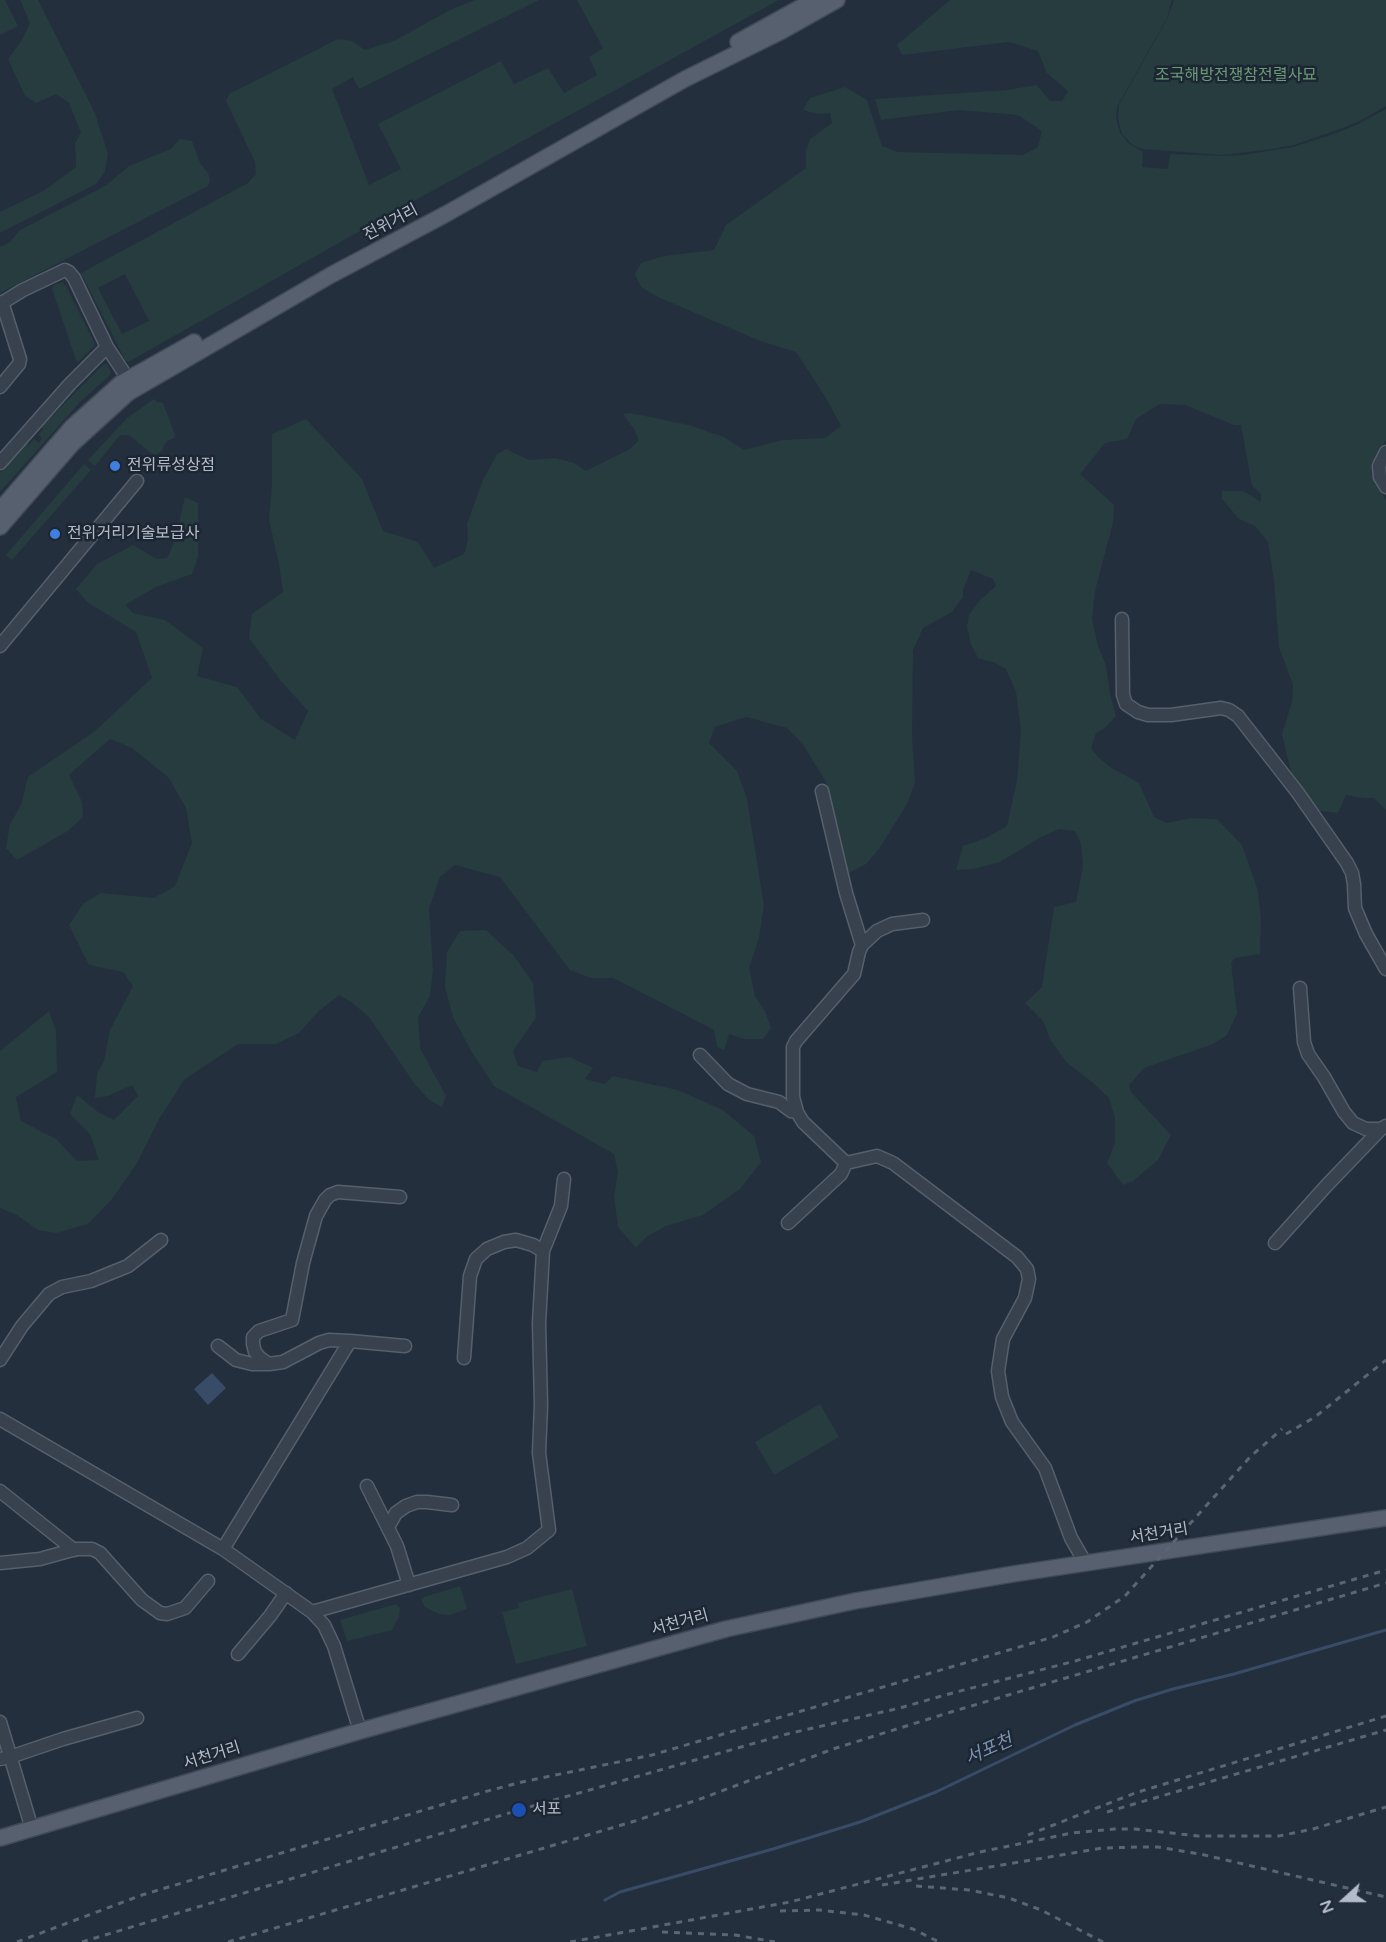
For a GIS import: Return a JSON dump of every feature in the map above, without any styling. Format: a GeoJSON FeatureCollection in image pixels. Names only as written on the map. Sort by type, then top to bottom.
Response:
{"type":"FeatureCollection","features":[{"type":"Feature","properties":{"kind":"main road","name":"전위거리"},"geometry":{"type":"LineString","coordinates":[[0,510],[72,427],[128,379],[814,0]]}},
{"type":"Feature","properties":{"kind":"main road","name":"전위거리"},"geometry":{"type":"LineString","coordinates":[[0,527],[72,444],[128,393],[331,275],[446,214],[685,79],[782,31],[837,0]]}},
{"type":"Feature","properties":{"kind":"main road","name":"서천거리"},"geometry":{"type":"LineString","coordinates":[[0,1838],[360,1731],[726,1629],[855,1601],[1386,1518]]}},
{"type":"Feature","properties":{"kind":"street"},"geometry":{"type":"LineString","coordinates":[[0,387],[19,364],[20,359],[1,303],[65,270],[74,278],[107,347],[128,379]]}},
{"type":"Feature","properties":{"kind":"street"},"geometry":{"type":"LineString","coordinates":[[0,464],[70,384],[107,347]]}},
{"type":"Feature","properties":{"kind":"street"},"geometry":{"type":"LineString","coordinates":[[1386,452],[1379,466],[1380,477],[1386,487]]}},
{"type":"Feature","properties":{"kind":"street"},"geometry":{"type":"LineString","coordinates":[[0,646],[137,481]]}},
{"type":"Feature","properties":{"kind":"street"},"geometry":{"type":"LineString","coordinates":[[1122,619],[1123,695],[1126,704],[1148,715],[1171,715],[1221,708],[1238,716],[1298,793],[1347,863],[1354,884],[1355,908],[1366,934],[1386,969]]}},
{"type":"Feature","properties":{"kind":"street"},"geometry":{"type":"LineString","coordinates":[[822,791],[846,893],[862,945]]}},
{"type":"Feature","properties":{"kind":"street"},"geometry":{"type":"LineString","coordinates":[[846,1163],[803,1122],[797,1112],[793,1097],[794,1047],[796,1041],[854,974],[862,945],[877,931],[892,924],[923,920]]}},
{"type":"Feature","properties":{"kind":"street"},"geometry":{"type":"LineString","coordinates":[[1300,988],[1304,1042],[1308,1054],[1353,1123],[1366,1128],[1384,1128]]}},
{"type":"Feature","properties":{"kind":"street"},"geometry":{"type":"LineString","coordinates":[[700,1054],[728,1084],[747,1094],[779,1102],[791,1111],[797,1112]]}},
{"type":"Feature","properties":{"kind":"street"},"geometry":{"type":"LineString","coordinates":[[1275,1243],[1384,1128]]}},
{"type":"Feature","properties":{"kind":"street"},"geometry":{"type":"LineString","coordinates":[[846,1163],[877,1156],[893,1163],[1017,1257],[1027,1269],[1029,1279],[1025,1298],[1003,1339],[998,1371],[1002,1397],[1012,1422],[1045,1468],[1071,1538],[1086,1564]]}},
{"type":"Feature","properties":{"kind":"street"},"geometry":{"type":"LineString","coordinates":[[788,1223],[841,1174],[846,1163]]}},
{"type":"Feature","properties":{"kind":"street"},"geometry":{"type":"LineString","coordinates":[[312,1612],[507,1557],[527,1548],[549,1530],[547,1500],[539,1453],[541,1405],[539,1323],[543,1251],[561,1206],[564,1179]]}},
{"type":"Feature","properties":{"kind":"street"},"geometry":{"type":"LineString","coordinates":[[269,1364],[255,1352],[253,1337],[259,1331],[292,1320],[303,1263],[316,1216],[325,1200],[338,1192],[400,1197]]}},
{"type":"Feature","properties":{"kind":"street"},"geometry":{"type":"LineString","coordinates":[[0,1360],[22,1326],[49,1294],[62,1287],[91,1281],[128,1266],[161,1240]]}},
{"type":"Feature","properties":{"kind":"street"},"geometry":{"type":"LineString","coordinates":[[464,1358],[471,1275],[476,1260],[487,1249],[516,1240],[543,1251]]}},
{"type":"Feature","properties":{"kind":"street"},"geometry":{"type":"LineString","coordinates":[[218,1346],[236,1360],[252,1364],[283,1362],[329,1340],[405,1346]]}},
{"type":"Feature","properties":{"kind":"street"},"geometry":{"type":"LineString","coordinates":[[223,1549],[350,1341]]}},
{"type":"Feature","properties":{"kind":"street"},"geometry":{"type":"LineString","coordinates":[[0,1419],[223,1549],[312,1612],[324,1625],[334,1646],[360,1731]]}},
{"type":"Feature","properties":{"kind":"street"},"geometry":{"type":"LineString","coordinates":[[367,1486],[397,1546],[409,1585]]}},
{"type":"Feature","properties":{"kind":"street"},"geometry":{"type":"LineString","coordinates":[[0,1491],[74,1550]]}},
{"type":"Feature","properties":{"kind":"street"},"geometry":{"type":"LineString","coordinates":[[388,1527],[396,1513],[417,1502],[452,1505]]}},
{"type":"Feature","properties":{"kind":"street"},"geometry":{"type":"LineString","coordinates":[[0,1563],[40,1559],[74,1550],[92,1549],[100,1553],[137,1596],[160,1612],[167,1614],[185,1608],[208,1581]]}},
{"type":"Feature","properties":{"kind":"street"},"geometry":{"type":"LineString","coordinates":[[238,1654],[270,1616],[285,1593]]}},
{"type":"Feature","properties":{"kind":"street"},"geometry":{"type":"LineString","coordinates":[[5,1758],[63,1738],[137,1718]]}},
{"type":"Feature","properties":{"kind":"street"},"geometry":{"type":"LineString","coordinates":[[0,1722],[5,1758],[32,1829]]}},
{"type":"Feature","properties":{"kind":"green space"},"geometry":{"type":"Polygon","coordinates":[[[0,0],[5,0],[18,26],[0,35],[0,0]]]}},
{"type":"Feature","properties":{"kind":"green space"},"geometry":{"type":"Polygon","coordinates":[[[20,0],[38,0],[95,113],[108,154],[105,171],[96,184],[0,233],[0,212],[45,190],[76,167],[75,143],[81,133],[69,103],[56,94],[36,103],[25,96],[8,59],[22,40],[30,23],[20,0]]]}},
{"type":"Feature","properties":{"kind":"green space"},"geometry":{"type":"Polygon","coordinates":[[[475,0],[539,0],[359,89],[353,77],[332,89],[369,185],[401,169],[378,124],[501,61],[514,84],[548,68],[564,93],[597,75],[589,57],[603,48],[577,0],[779,0],[390,214],[130,361],[125,360],[81,273],[248,183],[256,174],[255,162],[226,101],[229,94],[338,39],[352,41],[365,50],[394,41],[450,10],[475,0]],[[125,274],[98,288],[122,334],[149,321],[125,274]]]}},
{"type":"Feature","properties":{"kind":"green space"},"geometry":{"type":"Polygon","coordinates":[[[950,0],[1172,0],[1167,18],[1117,107],[1116,117],[1120,133],[1128,143],[1143,152],[1142,167],[1168,169],[1170,154],[1243,155],[1293,147],[1337,133],[1386,109],[1386,440],[1376,457],[1374,477],[1386,501],[1386,810],[1374,798],[1346,795],[1338,813],[1320,811],[1291,772],[1282,734],[1292,702],[1293,685],[1279,647],[1274,581],[1268,542],[1255,526],[1239,519],[1222,499],[1222,491],[1243,491],[1261,502],[1261,494],[1252,486],[1241,425],[1234,425],[1185,405],[1160,404],[1136,419],[1127,439],[1105,443],[1080,474],[1114,505],[1113,523],[1095,591],[1092,619],[1098,646],[1106,665],[1116,716],[1105,728],[1096,733],[1091,748],[1110,767],[1139,783],[1154,817],[1167,823],[1191,818],[1217,819],[1242,845],[1258,891],[1261,920],[1260,954],[1235,958],[1231,963],[1237,1013],[1227,1035],[1213,1044],[1144,1068],[1129,1085],[1131,1092],[1171,1135],[1158,1160],[1133,1181],[1123,1185],[1107,1163],[1115,1143],[1115,1118],[1109,1098],[1067,1063],[1051,1041],[1043,1021],[1025,1003],[1042,987],[1054,907],[1076,902],[1083,867],[1081,844],[1075,831],[1059,829],[1041,837],[1000,862],[973,869],[956,870],[963,846],[986,838],[1007,826],[1017,780],[1021,731],[1016,692],[1006,669],[978,658],[971,644],[967,626],[969,615],[979,601],[996,586],[993,579],[971,570],[963,590],[963,597],[952,612],[923,628],[913,650],[912,736],[915,783],[907,804],[879,849],[866,864],[849,873],[826,782],[802,743],[787,728],[746,717],[715,727],[709,743],[737,771],[747,799],[764,906],[759,938],[749,968],[755,996],[765,1011],[771,1028],[763,1039],[744,1039],[729,1034],[724,1050],[717,1047],[714,1030],[664,1004],[613,978],[591,978],[570,970],[500,877],[455,865],[440,877],[429,908],[433,970],[430,996],[418,1017],[420,1048],[446,1096],[442,1107],[429,1100],[414,1083],[369,1017],[339,995],[318,1012],[299,1033],[276,1044],[238,1044],[185,1079],[159,1119],[137,1163],[112,1199],[88,1224],[56,1233],[38,1230],[17,1215],[0,1208],[0,1051],[49,1011],[56,1031],[57,1072],[16,1097],[21,1121],[56,1139],[77,1161],[99,1160],[90,1134],[70,1114],[77,1095],[98,1112],[114,1120],[138,1096],[132,1085],[108,1096],[95,1098],[97,1074],[104,1061],[110,1030],[133,986],[123,972],[89,965],[69,925],[84,903],[101,893],[154,898],[175,886],[192,843],[186,808],[169,778],[132,748],[110,739],[69,775],[82,802],[83,817],[68,831],[17,860],[6,848],[10,824],[21,805],[28,777],[95,731],[152,678],[136,632],[87,602],[76,589],[97,564],[133,545],[157,559],[167,558],[174,543],[185,497],[198,503],[198,556],[192,574],[156,587],[125,605],[133,613],[165,620],[203,648],[197,676],[237,687],[261,719],[295,740],[308,711],[281,681],[249,638],[252,614],[283,592],[269,520],[272,434],[306,419],[362,479],[383,531],[418,542],[434,568],[464,554],[468,540],[467,524],[483,480],[497,454],[506,449],[529,460],[555,458],[574,463],[586,471],[630,449],[639,440],[623,414],[630,413],[689,425],[724,437],[744,450],[783,440],[825,438],[841,426],[796,352],[760,341],[658,297],[641,287],[635,274],[641,263],[664,256],[714,250],[726,225],[806,168],[806,150],[810,139],[832,123],[830,113],[818,114],[803,110],[810,98],[845,87],[867,100],[882,146],[898,152],[1023,155],[1038,147],[1042,131],[1018,115],[959,110],[881,120],[875,99],[1007,90],[1037,85],[1050,101],[1062,101],[1068,91],[1047,73],[1038,51],[1009,42],[902,55],[897,45],[950,0]]]}},
{"type":"Feature","properties":{"kind":"green space","name":"조국해방전쟁참전렬사묘"},"geometry":{"type":"Polygon","coordinates":[[[1174,0],[1386,0],[1386,106],[1358,122],[1337,130],[1294,145],[1272,149],[1224,155],[1142,149],[1133,145],[1122,134],[1118,118],[1119,105],[1167,19],[1174,0]]]}},
{"type":"Feature","properties":{"kind":"green space"},"geometry":{"type":"Polygon","coordinates":[[[180,139],[192,141],[200,163],[208,173],[210,181],[208,186],[0,293],[0,247],[10,242],[20,230],[105,186],[129,166],[171,149],[180,139]]]}},
{"type":"Feature","properties":{"kind":"green space"},"geometry":{"type":"Polygon","coordinates":[[[63,282],[95,345],[78,362],[52,289],[54,285],[63,282]]]}},
{"type":"Feature","properties":{"kind":"green space"},"geometry":{"type":"Polygon","coordinates":[[[104,364],[107,364],[111,374],[81,401],[0,492],[0,473],[26,443],[29,445],[34,439],[39,443],[42,438],[38,435],[44,429],[41,427],[104,364]]]}},
{"type":"Feature","properties":{"kind":"green space"},"geometry":{"type":"Polygon","coordinates":[[[154,399],[163,403],[175,435],[167,441],[162,451],[155,456],[129,435],[120,435],[95,466],[88,460],[127,418],[154,399]]]}},
{"type":"Feature","properties":{"kind":"green space"},"geometry":{"type":"Polygon","coordinates":[[[84,464],[91,470],[12,560],[6,555],[84,464]]]}},
{"type":"Feature","properties":{"kind":"green space"},"geometry":{"type":"Polygon","coordinates":[[[486,930],[514,956],[533,983],[536,1018],[513,1051],[518,1066],[537,1072],[542,1061],[570,1057],[593,1068],[585,1079],[605,1084],[613,1076],[678,1090],[723,1110],[754,1136],[761,1162],[740,1189],[703,1215],[666,1226],[646,1237],[636,1248],[618,1227],[614,1196],[618,1172],[614,1154],[494,1086],[471,1051],[453,1017],[445,987],[447,952],[460,931],[486,930]]]}},
{"type":"Feature","properties":{"kind":"green space"},"geometry":{"type":"Polygon","coordinates":[[[820,1404],[839,1437],[774,1475],[755,1442],[820,1404]]]}},
{"type":"Feature","properties":{"kind":"green space"},"geometry":{"type":"Polygon","coordinates":[[[460,1586],[467,1609],[450,1615],[439,1614],[425,1607],[421,1600],[424,1597],[460,1586]]]}},
{"type":"Feature","properties":{"kind":"green space"},"geometry":{"type":"Polygon","coordinates":[[[572,1589],[587,1646],[516,1664],[502,1612],[519,1608],[518,1603],[572,1589]]]}},
{"type":"Feature","properties":{"kind":"green space"},"geometry":{"type":"Polygon","coordinates":[[[396,1604],[400,1608],[399,1617],[392,1630],[347,1641],[340,1620],[396,1604]]]}},
{"type":"Feature","properties":{"kind":"water"},"geometry":{"type":"Polygon","coordinates":[[[212,1373],[226,1388],[208,1405],[194,1389],[212,1373]]]}},
{"type":"Feature","properties":{"kind":"waterway","name":"서포천"},"geometry":{"type":"LineString","coordinates":[[605,1900],[620,1892],[860,1822],[936,1792],[1075,1725],[1134,1701],[1386,1630]]}},
{"type":"Feature","properties":{"kind":"railway"},"geometry":{"type":"LineString","coordinates":[[1286,1434],[1315,1417],[1386,1360]]}},
{"type":"Feature","properties":{"kind":"railway"},"geometry":{"type":"LineString","coordinates":[[17,1942],[142,1895],[484,1792],[652,1755],[1053,1637],[1087,1622],[1125,1596],[1250,1457],[1282,1429]]}},
{"type":"Feature","properties":{"kind":"railway"},"geometry":{"type":"LineString","coordinates":[[82,1942],[519,1810],[787,1734],[900,1708],[1075,1661],[1386,1570]]}},
{"type":"Feature","properties":{"kind":"railway"},"geometry":{"type":"LineString","coordinates":[[228,1942],[635,1821],[833,1749],[951,1712],[1386,1583]]}},
{"type":"Feature","properties":{"kind":"railway"},"geometry":{"type":"LineString","coordinates":[[1028,1835],[1135,1793],[1386,1716]]}},
{"type":"Feature","properties":{"kind":"railway"},"geometry":{"type":"LineString","coordinates":[[1107,1812],[1386,1730]]}},
{"type":"Feature","properties":{"kind":"railway"},"geometry":{"type":"LineString","coordinates":[[570,1942],[790,1902],[980,1852],[1072,1833],[1135,1829],[1198,1836],[1279,1836],[1313,1829],[1386,1807]]}},
{"type":"Feature","properties":{"kind":"railway"},"geometry":{"type":"LineString","coordinates":[[882,1885],[1103,1848],[1158,1847],[1200,1854],[1386,1897]]}},
{"type":"Feature","properties":{"kind":"railway"},"geometry":{"type":"LineString","coordinates":[[916,1886],[969,1890],[1009,1898],[1041,1910],[1103,1942]]}},
{"type":"Feature","properties":{"kind":"railway"},"geometry":{"type":"LineString","coordinates":[[780,1911],[819,1910],[864,1915],[913,1929],[939,1942]]}},
{"type":"Feature","properties":{"kind":"railway"},"geometry":{"type":"LineString","coordinates":[[662,1932],[735,1935],[775,1942]]}},
{"type":"Feature","properties":{"kind":"place","name":"전위류성상점"},"geometry":{"type":"Point","coordinates":[115,466]}},
{"type":"Feature","properties":{"kind":"place","name":"전위거리기술보급사"},"geometry":{"type":"Point","coordinates":[55,534]}},
{"type":"Feature","properties":{"kind":"place","name":"서포"},"geometry":{"type":"Point","coordinates":[519,1810]}}]}
